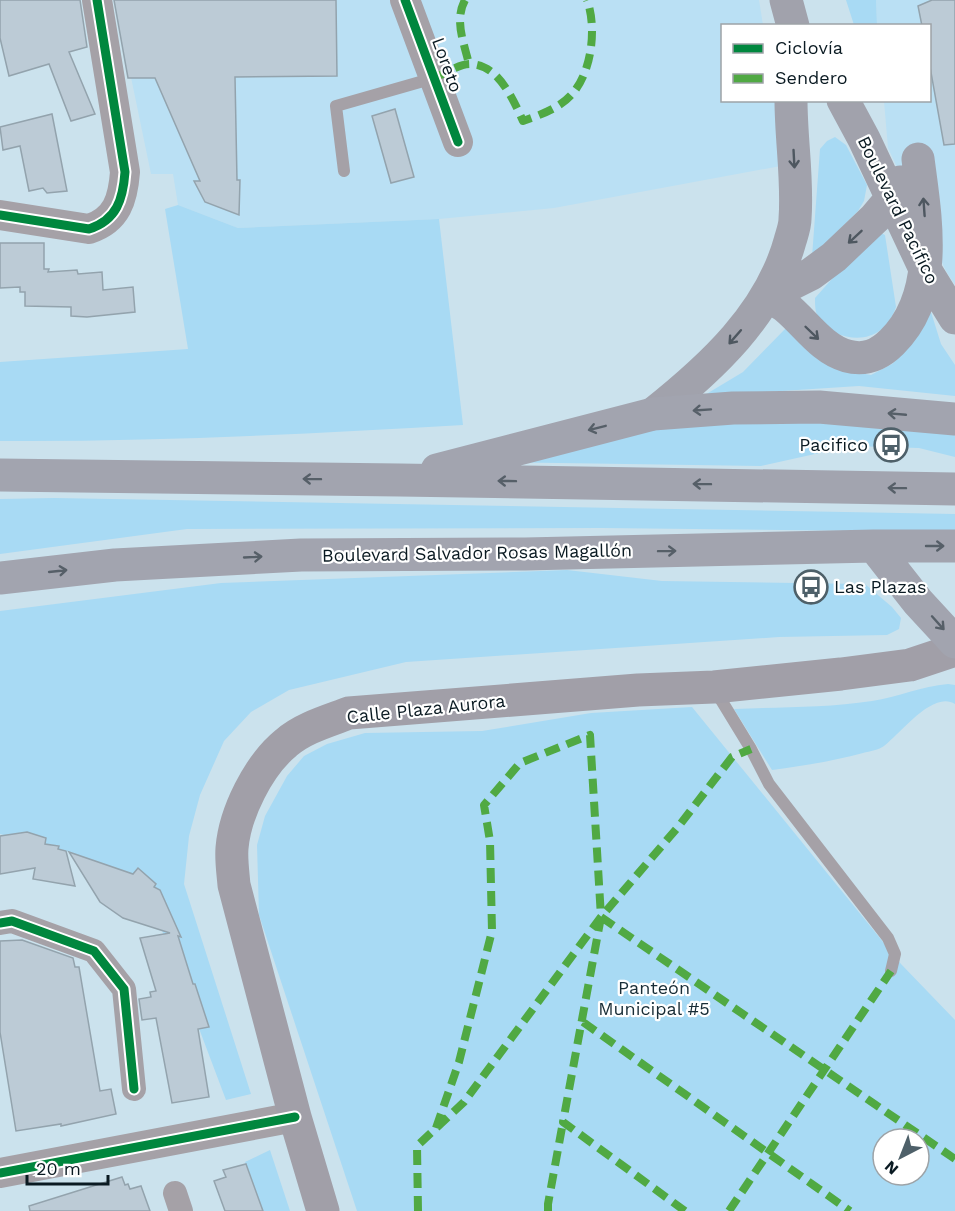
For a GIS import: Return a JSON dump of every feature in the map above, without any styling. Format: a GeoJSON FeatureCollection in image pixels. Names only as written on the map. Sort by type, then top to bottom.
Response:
{"type":"FeatureCollection","features":[{"type":"Feature","properties":{"kind":"highway"},"geometry":{"type":"LineString","coordinates":[[400,480],[653,414],[733,408],[819,407],[955,419]]}},
{"type":"Feature","properties":{"kind":"highway"},"geometry":{"type":"LineString","coordinates":[[0,476],[955,489]]}},
{"type":"Feature","properties":{"kind":"highway"},"geometry":{"type":"LineString","coordinates":[[874,546],[918,602],[955,642]]}},
{"type":"Feature","properties":{"kind":"highway","name":"Boulevard Salvador Rosas Magallón"},"geometry":{"type":"LineString","coordinates":[[0,578],[115,565],[302,555],[536,554],[955,546]]}},
{"type":"Feature","properties":{"kind":"main road"},"geometry":{"type":"LineString","coordinates":[[786,0],[792,24]]}},
{"type":"Feature","properties":{"kind":"main road"},"geometry":{"type":"LineString","coordinates":[[653,414],[685,389],[743,328],[767,296],[785,258],[795,221],[791,102]]}},
{"type":"Feature","properties":{"kind":"main road","name":"Boulevard Pacífico"},"geometry":{"type":"LineString","coordinates":[[844,102],[926,271],[955,318]]}},
{"type":"Feature","properties":{"kind":"main road"},"geometry":{"type":"LineString","coordinates":[[918,159],[924,207],[926,271],[917,305],[902,332],[882,352],[862,359],[844,356],[826,345],[785,307],[767,296],[811,274],[834,256],[891,200],[903,176],[918,159]]}},
{"type":"Feature","properties":{"kind":"main road","name":"Calle Plaza Aurora"},"geometry":{"type":"LineString","coordinates":[[323,1211],[295,1117],[234,885],[231,849],[237,819],[247,796],[263,769],[286,742],[316,726],[349,713],[638,690],[714,687],[841,674],[910,665],[955,650]]}},
{"type":"Feature","properties":{"kind":"street"},"geometry":{"type":"LineString","coordinates":[[0,215],[89,229],[99,226],[119,207],[124,190],[125,172],[97,0]]}},
{"type":"Feature","properties":{"kind":"street","name":"Loreto"},"geometry":{"type":"LineString","coordinates":[[405,0],[458,142]]}},
{"type":"Feature","properties":{"kind":"street"},"geometry":{"type":"LineString","coordinates":[[0,923],[12,921],[94,951],[124,989],[134,1089]]}},
{"type":"Feature","properties":{"kind":"street"},"geometry":{"type":"LineString","coordinates":[[0,1173],[295,1117]]}},
{"type":"Feature","properties":{"kind":"lane"},"geometry":{"type":"LineString","coordinates":[[344,171],[336,106],[434,78]]}},
{"type":"Feature","properties":{"kind":"lane"},"geometry":{"type":"LineString","coordinates":[[714,687],[769,784],[888,938],[895,954],[891,971]]}},
{"type":"Feature","properties":{"kind":"shaded area"},"geometry":{"type":"Polygon","coordinates":[[[115,0],[759,0],[763,24],[721,24],[721,102],[776,102],[786,165],[554,208],[439,219],[238,228],[178,205],[173,174],[151,174],[115,0]]]}},
{"type":"Feature","properties":{"kind":"shaded area"},"geometry":{"type":"Polygon","coordinates":[[[876,0],[955,0],[955,285],[946,271],[888,148],[884,102],[931,102],[931,24],[877,24],[876,0]]]}},
{"type":"Feature","properties":{"kind":"green space"},"geometry":{"type":"Polygon","coordinates":[[[846,0],[876,0],[877,24],[854,24],[846,0]]]}},
{"type":"Feature","properties":{"kind":"green space"},"geometry":{"type":"Polygon","coordinates":[[[835,137],[846,145],[867,185],[864,201],[858,211],[812,257],[820,149],[827,141],[835,137]]]}},
{"type":"Feature","properties":{"kind":"green space"},"geometry":{"type":"Polygon","coordinates":[[[178,205],[238,228],[439,219],[463,425],[174,439],[0,441],[0,362],[188,349],[165,209],[178,205]]]}},
{"type":"Feature","properties":{"kind":"green space"},"geometry":{"type":"Polygon","coordinates":[[[879,232],[885,235],[896,307],[892,317],[886,325],[872,335],[855,338],[835,333],[819,319],[815,298],[870,236],[879,232]]]}},
{"type":"Feature","properties":{"kind":"green space"},"geometry":{"type":"Polygon","coordinates":[[[931,312],[941,344],[955,365],[955,396],[859,386],[703,396],[743,372],[789,325],[843,370],[871,375],[892,364],[906,350],[931,312]]]}},
{"type":"Feature","properties":{"kind":"green space"},"geometry":{"type":"Polygon","coordinates":[[[756,417],[955,434],[955,457],[919,448],[851,446],[761,466],[431,461],[679,426],[756,417]]]}},
{"type":"Feature","properties":{"kind":"green space"},"geometry":{"type":"Polygon","coordinates":[[[54,498],[955,514],[955,532],[601,528],[187,529],[0,554],[0,499],[54,498]]]}},
{"type":"Feature","properties":{"kind":"green space"},"geometry":{"type":"Polygon","coordinates":[[[567,570],[662,581],[865,584],[892,607],[901,618],[899,629],[887,635],[779,637],[406,662],[289,690],[251,712],[224,741],[200,795],[189,836],[184,884],[251,1094],[226,1100],[146,888],[73,853],[0,834],[0,611],[221,583],[567,570]]]}},
{"type":"Feature","properties":{"kind":"green space"},"geometry":{"type":"Polygon","coordinates":[[[948,684],[955,685],[955,704],[946,701],[927,708],[882,747],[829,761],[772,770],[734,709],[855,703],[948,684]]]}},
{"type":"Feature","properties":{"kind":"green space","name":"Panteón Municipal #5"},"geometry":{"type":"Polygon","coordinates":[[[692,707],[901,964],[955,1020],[955,1211],[357,1211],[259,915],[257,845],[265,816],[287,776],[304,756],[327,744],[365,733],[482,731],[591,713],[692,707]]]}},
{"type":"Feature","properties":{"kind":"green space"},"geometry":{"type":"Polygon","coordinates":[[[270,1150],[290,1211],[262,1211],[245,1162],[270,1150]]]}},
{"type":"Feature","properties":{"kind":"building"},"geometry":{"type":"Polygon","coordinates":[[[0,0],[80,0],[87,47],[69,52],[95,114],[71,121],[49,64],[9,76],[0,38],[0,0]]]}},
{"type":"Feature","properties":{"kind":"building"},"geometry":{"type":"Polygon","coordinates":[[[114,0],[336,0],[337,76],[235,77],[237,180],[240,180],[239,215],[205,202],[194,181],[200,181],[155,78],[128,78],[114,0]]]}},
{"type":"Feature","properties":{"kind":"building"},"geometry":{"type":"Polygon","coordinates":[[[932,0],[955,0],[955,144],[944,145],[931,73],[931,24],[922,24],[918,6],[932,0]]]}},
{"type":"Feature","properties":{"kind":"building"},"geometry":{"type":"Polygon","coordinates":[[[395,109],[414,177],[391,183],[372,116],[395,109]]]}},
{"type":"Feature","properties":{"kind":"building"},"geometry":{"type":"Polygon","coordinates":[[[52,114],[67,191],[47,193],[43,188],[29,191],[20,146],[3,150],[0,127],[52,114]]]}},
{"type":"Feature","properties":{"kind":"building"},"geometry":{"type":"Polygon","coordinates":[[[0,243],[44,243],[44,269],[49,269],[48,272],[77,270],[78,274],[102,272],[103,290],[133,287],[135,312],[87,317],[71,316],[71,307],[25,306],[25,292],[20,292],[20,287],[0,288],[0,243]]]}},
{"type":"Feature","properties":{"kind":"building"},"geometry":{"type":"Polygon","coordinates":[[[27,832],[46,838],[45,844],[59,846],[58,849],[66,851],[75,886],[33,879],[35,868],[0,874],[0,836],[27,832]]]}},
{"type":"Feature","properties":{"kind":"building"},"geometry":{"type":"Polygon","coordinates":[[[69,852],[133,874],[138,868],[156,884],[154,887],[160,890],[181,937],[178,936],[209,1027],[198,1029],[209,1097],[172,1103],[156,1018],[142,1020],[139,999],[151,997],[150,992],[156,991],[140,938],[170,933],[123,918],[100,902],[69,852]]]}},
{"type":"Feature","properties":{"kind":"building"},"geometry":{"type":"Polygon","coordinates":[[[22,940],[73,958],[75,967],[79,967],[100,1091],[111,1089],[116,1114],[61,1126],[61,1124],[16,1131],[0,1032],[0,941],[22,940]]]}},
{"type":"Feature","properties":{"kind":"building"},"geometry":{"type":"Polygon","coordinates":[[[246,1164],[263,1211],[225,1211],[214,1181],[226,1177],[223,1170],[246,1164]]]}},
{"type":"Feature","properties":{"kind":"building"},"geometry":{"type":"Polygon","coordinates":[[[122,1177],[125,1185],[128,1184],[130,1189],[141,1186],[150,1211],[30,1211],[29,1206],[122,1177]]]}},
{"type":"Feature","properties":{"kind":"marked path"},"geometry":{"type":"LineString","coordinates":[[465,0],[460,15],[460,24],[469,64]]}},
{"type":"Feature","properties":{"kind":"marked path"},"geometry":{"type":"LineString","coordinates":[[434,78],[461,66],[470,64],[480,66],[489,70],[503,84],[523,121],[549,110],[572,94],[584,74],[592,36],[587,0]]}},
{"type":"Feature","properties":{"kind":"marked path"},"geometry":{"type":"LineString","coordinates":[[436,1128],[459,1062],[492,931],[490,841],[484,805],[520,763],[590,735],[601,917],[563,1122],[685,1211]]}},
{"type":"Feature","properties":{"kind":"marked path"},"geometry":{"type":"LineString","coordinates":[[418,1211],[417,1146],[464,1102],[601,917],[678,827],[732,757],[751,749]]}},
{"type":"Feature","properties":{"kind":"marked path"},"geometry":{"type":"LineString","coordinates":[[601,917],[955,1159]]}},
{"type":"Feature","properties":{"kind":"marked path"},"geometry":{"type":"LineString","coordinates":[[729,1211],[891,971]]}},
{"type":"Feature","properties":{"kind":"marked path"},"geometry":{"type":"LineString","coordinates":[[583,1022],[850,1211]]}},
{"type":"Feature","properties":{"kind":"marked path"},"geometry":{"type":"LineString","coordinates":[[548,1211],[563,1122]]}},
{"type":"Feature","properties":{"kind":"cycle path"},"geometry":{"type":"LineString","coordinates":[[0,215],[89,229],[106,220],[117,207],[125,172],[97,0]]}},
{"type":"Feature","properties":{"kind":"cycle path"},"geometry":{"type":"LineString","coordinates":[[405,0],[458,142]]}},
{"type":"Feature","properties":{"kind":"cycle path"},"geometry":{"type":"LineString","coordinates":[[0,923],[12,921],[94,951],[124,989],[134,1089]]}},
{"type":"Feature","properties":{"kind":"cycle path"},"geometry":{"type":"LineString","coordinates":[[0,1173],[295,1117]]}},
{"type":"Feature","properties":{"kind":"place","name":"Pacifico"},"geometry":{"type":"Point","coordinates":[891,445]}},
{"type":"Feature","properties":{"kind":"place","name":"Las Plazas"},"geometry":{"type":"Point","coordinates":[811,587]}}]}
